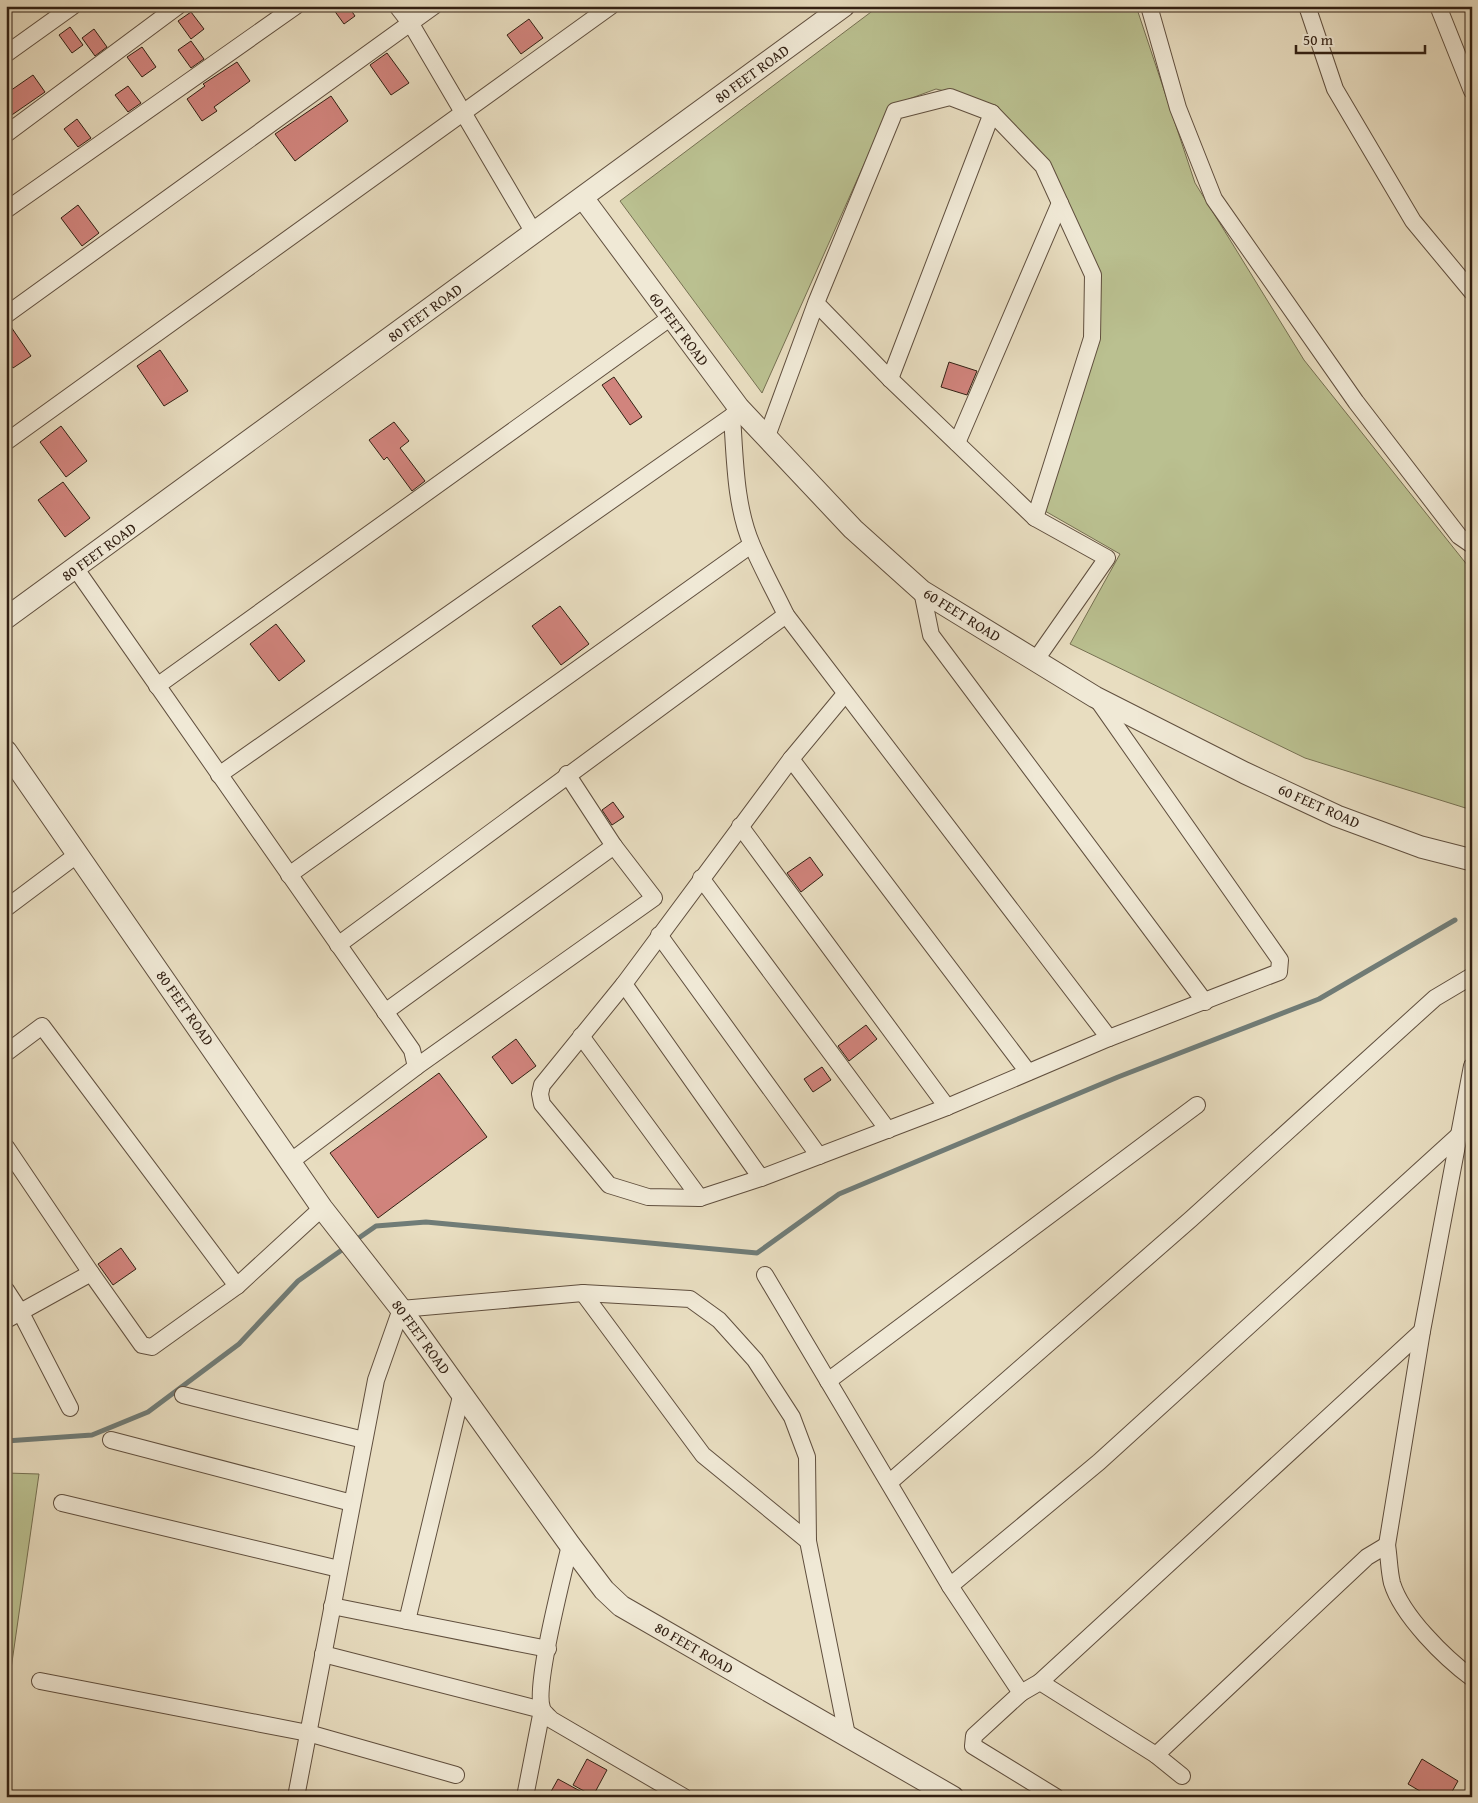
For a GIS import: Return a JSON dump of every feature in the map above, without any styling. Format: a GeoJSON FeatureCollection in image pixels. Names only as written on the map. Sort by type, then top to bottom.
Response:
{"type":"FeatureCollection","features":[{"type":"Feature","properties":{"kind":"street"},"geometry":{"type":"LineString","coordinates":[[6,54],[73,6]]}},
{"type":"Feature","properties":{"kind":"street"},"geometry":{"type":"LineString","coordinates":[[6,134],[178,6]]}},
{"type":"Feature","properties":{"kind":"street"},"geometry":{"type":"LineString","coordinates":[[397,6],[411,24],[534,233]]}},
{"type":"Feature","properties":{"kind":"street"},"geometry":{"type":"LineString","coordinates":[[6,315],[434,6]]}},
{"type":"Feature","properties":{"kind":"street"},"geometry":{"type":"LineString","coordinates":[[6,442],[611,6]]}},
{"type":"Feature","properties":{"kind":"street","name":"80 FEET ROAD"},"geometry":{"type":"LineString","coordinates":[[6,618],[76,569],[844,6]]}},
{"type":"Feature","properties":{"kind":"street"},"geometry":{"type":"LineString","coordinates":[[1149,6],[1178,108],[1214,198],[1356,402],[1459,536],[1472,546]]}},
{"type":"Feature","properties":{"kind":"street"},"geometry":{"type":"LineString","coordinates":[[1307,6],[1334,89],[1414,221],[1469,283]]}},
{"type":"Feature","properties":{"kind":"street"},"geometry":{"type":"LineString","coordinates":[[1438,6],[1472,91]]}},
{"type":"Feature","properties":{"kind":"street"},"geometry":{"type":"LineString","coordinates":[[6,210],[294,7]]}},
{"type":"Feature","properties":{"kind":"street"},"geometry":{"type":"LineString","coordinates":[[766,439],[816,303],[895,111],[950,97],[992,113],[1043,166],[1093,275],[1092,338],[1035,518]]}},
{"type":"Feature","properties":{"kind":"street"},"geometry":{"type":"LineString","coordinates":[[890,379],[992,113]]}},
{"type":"Feature","properties":{"kind":"street","name":"60 FEET ROAD"},"geometry":{"type":"LineString","coordinates":[[583,198],[736,412],[766,439],[853,530],[922,591],[1095,697],[1245,773],[1336,816],[1421,847],[1472,860]]}},
{"type":"Feature","properties":{"kind":"street"},"geometry":{"type":"LineString","coordinates":[[957,443],[1060,203]]}},
{"type":"Feature","properties":{"kind":"street"},"geometry":{"type":"LineString","coordinates":[[816,303],[890,379],[1035,518],[1107,558],[1035,661]]}},
{"type":"Feature","properties":{"kind":"street"},"geometry":{"type":"LineString","coordinates":[[157,686],[670,318]]}},
{"type":"Feature","properties":{"kind":"street"},"geometry":{"type":"LineString","coordinates":[[736,412],[735,462],[743,514],[751,545],[786,614],[845,694],[1109,1038]]}},
{"type":"Feature","properties":{"kind":"street"},"geometry":{"type":"LineString","coordinates":[[219,775],[736,412]]}},
{"type":"Feature","properties":{"kind":"street"},"geometry":{"type":"LineString","coordinates":[[289,875],[751,545]]}},
{"type":"Feature","properties":{"kind":"street"},"geometry":{"type":"LineString","coordinates":[[76,569],[412,1050],[416,1067]]}},
{"type":"Feature","properties":{"kind":"street"},"geometry":{"type":"LineString","coordinates":[[922,591],[931,635],[1205,1002]]}},
{"type":"Feature","properties":{"kind":"street"},"geometry":{"type":"LineString","coordinates":[[338,945],[786,614]]}},
{"type":"Feature","properties":{"kind":"street"},"geometry":{"type":"LineString","coordinates":[[845,694],[791,759],[624,984],[542,1085],[540,1094],[542,1104],[609,1185],[648,1197],[700,1198],[761,1178],[947,1107],[1109,1038],[1279,972],[1280,960],[1095,697]]}},
{"type":"Feature","properties":{"kind":"street","name":"80 FEET ROAD"},"geometry":{"type":"LineString","coordinates":[[6,751],[322,1208],[401,1309],[604,1590],[621,1606],[847,1734],[927,1790],[952,1797]]}},
{"type":"Feature","properties":{"kind":"street"},"geometry":{"type":"LineString","coordinates":[[791,759],[1028,1072]]}},
{"type":"Feature","properties":{"kind":"street"},"geometry":{"type":"LineString","coordinates":[[290,1162],[416,1067],[654,898],[614,846],[567,774]]}},
{"type":"Feature","properties":{"kind":"street"},"geometry":{"type":"LineString","coordinates":[[740,826],[947,1107]]}},
{"type":"Feature","properties":{"kind":"street"},"geometry":{"type":"LineString","coordinates":[[385,1012],[614,846]]}},
{"type":"Feature","properties":{"kind":"street"},"geometry":{"type":"LineString","coordinates":[[6,908],[78,854]]}},
{"type":"Feature","properties":{"kind":"street"},"geometry":{"type":"LineString","coordinates":[[702,878],[888,1130]]}},
{"type":"Feature","properties":{"kind":"street"},"geometry":{"type":"LineString","coordinates":[[660,935],[819,1156]]}},
{"type":"Feature","properties":{"kind":"street"},"geometry":{"type":"LineString","coordinates":[[890,1482],[1190,1219],[1436,998],[1472,976]]}},
{"type":"Feature","properties":{"kind":"street"},"geometry":{"type":"LineString","coordinates":[[624,984],[761,1178]]}},
{"type":"Feature","properties":{"kind":"street"},"geometry":{"type":"LineString","coordinates":[[6,1053],[42,1026],[237,1286]]}},
{"type":"Feature","properties":{"kind":"street"},"geometry":{"type":"LineString","coordinates":[[581,1036],[700,1198]]}},
{"type":"Feature","properties":{"kind":"street"},"geometry":{"type":"LineString","coordinates":[[1472,1066],[1422,1332],[1387,1545],[1393,1584],[1410,1617],[1449,1662],[1472,1678]]}},
{"type":"Feature","properties":{"kind":"street"},"geometry":{"type":"LineString","coordinates":[[828,1381],[1197,1105]]}},
{"type":"Feature","properties":{"kind":"street"},"geometry":{"type":"LineString","coordinates":[[950,1586],[1099,1462],[1459,1135]]}},
{"type":"Feature","properties":{"kind":"street"},"geometry":{"type":"LineString","coordinates":[[8,1154],[142,1346],[152,1347],[237,1286],[322,1208]]}},
{"type":"Feature","properties":{"kind":"street"},"geometry":{"type":"LineString","coordinates":[[14,1317],[91,1273]]}},
{"type":"Feature","properties":{"kind":"street"},"geometry":{"type":"LineString","coordinates":[[765,1275],[890,1482],[950,1586],[1022,1693]]}},
{"type":"Feature","properties":{"kind":"street"},"geometry":{"type":"LineString","coordinates":[[6,1290],[14,1317],[70,1408]]}},
{"type":"Feature","properties":{"kind":"street"},"geometry":{"type":"LineString","coordinates":[[583,1293],[703,1455],[808,1541]]}},
{"type":"Feature","properties":{"kind":"street"},"geometry":{"type":"LineString","coordinates":[[296,1797],[376,1380],[401,1309],[583,1293],[690,1299],[719,1320],[755,1360],[792,1417],[807,1457],[808,1541],[847,1734]]}},
{"type":"Feature","properties":{"kind":"street"},"geometry":{"type":"LineString","coordinates":[[1056,1797],[973,1746],[974,1736],[1022,1693],[1040,1682],[1422,1332]]}},
{"type":"Feature","properties":{"kind":"street"},"geometry":{"type":"LineString","coordinates":[[407,1621],[462,1392]]}},
{"type":"Feature","properties":{"kind":"street"},"geometry":{"type":"LineString","coordinates":[[183,1395],[364,1440]]}},
{"type":"Feature","properties":{"kind":"street"},"geometry":{"type":"LineString","coordinates":[[111,1440],[352,1503]]}},
{"type":"Feature","properties":{"kind":"street"},"geometry":{"type":"LineString","coordinates":[[62,1503],[339,1569]]}},
{"type":"Feature","properties":{"kind":"street"},"geometry":{"type":"LineString","coordinates":[[525,1797],[542,1710],[540,1694],[548,1649],[570,1545]]}},
{"type":"Feature","properties":{"kind":"street"},"geometry":{"type":"LineString","coordinates":[[1156,1755],[1367,1557],[1387,1545]]}},
{"type":"Feature","properties":{"kind":"street"},"geometry":{"type":"LineString","coordinates":[[332,1606],[548,1649]]}},
{"type":"Feature","properties":{"kind":"street"},"geometry":{"type":"LineString","coordinates":[[323,1654],[542,1710],[552,1720],[684,1797]]}},
{"type":"Feature","properties":{"kind":"street"},"geometry":{"type":"LineString","coordinates":[[40,1681],[308,1733],[456,1775]]}},
{"type":"Feature","properties":{"kind":"street"},"geometry":{"type":"LineString","coordinates":[[1040,1682],[1156,1755],[1182,1776]]}},
{"type":"Feature","properties":{"kind":"green space"},"geometry":{"type":"Polygon","coordinates":[[[879,6],[1136,6],[1195,183],[1304,360],[1472,571],[1472,810],[1305,758],[1070,644],[1120,554],[1045,511],[1097,335],[1097,271],[1011,123],[978,99],[936,89],[890,106],[762,393],[620,201],[879,6]]]}},
{"type":"Feature","properties":{"kind":"green space"},"geometry":{"type":"Polygon","coordinates":[[[6,1473],[39,1474],[6,1704],[6,1473]]]}},
{"type":"Feature","properties":{"kind":"building"},"geometry":{"type":"Polygon","coordinates":[[[331,6],[348,6],[355,16],[344,24],[331,6]]]}},
{"type":"Feature","properties":{"kind":"building"},"geometry":{"type":"Polygon","coordinates":[[[191,12],[204,29],[191,39],[178,21],[191,12]]]}},
{"type":"Feature","properties":{"kind":"building"},"geometry":{"type":"Polygon","coordinates":[[[529,19],[543,38],[521,54],[507,35],[529,19]]]}},
{"type":"Feature","properties":{"kind":"building"},"geometry":{"type":"Polygon","coordinates":[[[70,27],[83,45],[72,53],[59,35],[70,27]]]}},
{"type":"Feature","properties":{"kind":"building"},"geometry":{"type":"Polygon","coordinates":[[[94,29],[107,47],[95,56],[82,38],[94,29]]]}},
{"type":"Feature","properties":{"kind":"building"},"geometry":{"type":"Polygon","coordinates":[[[191,41],[204,59],[191,68],[178,50],[191,41]]]}},
{"type":"Feature","properties":{"kind":"building"},"geometry":{"type":"Polygon","coordinates":[[[142,47],[156,67],[142,77],[127,57],[142,47]]]}},
{"type":"Feature","properties":{"kind":"building"},"geometry":{"type":"Polygon","coordinates":[[[387,53],[409,83],[391,95],[370,65],[387,53]]]}},
{"type":"Feature","properties":{"kind":"building"},"geometry":{"type":"Polygon","coordinates":[[[237,62],[250,81],[214,107],[217,111],[202,121],[187,99],[205,86],[203,84],[237,62]]]}},
{"type":"Feature","properties":{"kind":"building"},"geometry":{"type":"Polygon","coordinates":[[[33,75],[45,92],[6,119],[7,93],[33,75]]]}},
{"type":"Feature","properties":{"kind":"building"},"geometry":{"type":"Polygon","coordinates":[[[128,86],[141,103],[128,112],[115,95],[128,86]]]}},
{"type":"Feature","properties":{"kind":"building"},"geometry":{"type":"Polygon","coordinates":[[[331,96],[348,121],[295,161],[275,134],[331,96]]]}},
{"type":"Feature","properties":{"kind":"building"},"geometry":{"type":"Polygon","coordinates":[[[77,119],[91,138],[78,147],[64,129],[77,119]]]}},
{"type":"Feature","properties":{"kind":"building"},"geometry":{"type":"Polygon","coordinates":[[[78,205],[99,233],[82,246],[61,218],[78,205]]]}},
{"type":"Feature","properties":{"kind":"building"},"geometry":{"type":"Polygon","coordinates":[[[9,324],[31,356],[13,368],[6,358],[6,325],[9,324]]]}},
{"type":"Feature","properties":{"kind":"building"},"geometry":{"type":"Polygon","coordinates":[[[160,350],[188,391],[164,406],[137,366],[160,350]]]}},
{"type":"Feature","properties":{"kind":"building"},"geometry":{"type":"Polygon","coordinates":[[[949,362],[977,371],[967,395],[941,387],[949,362]]]}},
{"type":"Feature","properties":{"kind":"building"},"geometry":{"type":"Polygon","coordinates":[[[614,377],[642,417],[630,425],[602,385],[614,377]]]}},
{"type":"Feature","properties":{"kind":"building"},"geometry":{"type":"Polygon","coordinates":[[[394,422],[409,441],[400,448],[425,481],[412,491],[387,457],[384,460],[369,440],[394,422]]]}},
{"type":"Feature","properties":{"kind":"building"},"geometry":{"type":"Polygon","coordinates":[[[61,426],[87,461],[66,477],[40,442],[61,426]]]}},
{"type":"Feature","properties":{"kind":"building"},"geometry":{"type":"Polygon","coordinates":[[[63,482],[90,518],[65,537],[38,500],[63,482]]]}},
{"type":"Feature","properties":{"kind":"building"},"geometry":{"type":"Polygon","coordinates":[[[560,606],[589,644],[561,665],[532,626],[560,606]]]}},
{"type":"Feature","properties":{"kind":"building"},"geometry":{"type":"Polygon","coordinates":[[[276,624],[305,661],[279,681],[250,644],[276,624]]]}},
{"type":"Feature","properties":{"kind":"building"},"geometry":{"type":"Polygon","coordinates":[[[613,802],[624,817],[612,825],[602,810],[613,802]]]}},
{"type":"Feature","properties":{"kind":"building"},"geometry":{"type":"Polygon","coordinates":[[[810,857],[823,875],[801,892],[787,873],[810,857]]]}},
{"type":"Feature","properties":{"kind":"building"},"geometry":{"type":"Polygon","coordinates":[[[866,1025],[877,1039],[849,1061],[838,1046],[866,1025]]]}},
{"type":"Feature","properties":{"kind":"building"},"geometry":{"type":"Polygon","coordinates":[[[516,1039],[536,1066],[512,1084],[492,1057],[516,1039]]]}},
{"type":"Feature","properties":{"kind":"building"},"geometry":{"type":"Polygon","coordinates":[[[822,1067],[831,1080],[813,1092],[804,1079],[822,1067]]]}},
{"type":"Feature","properties":{"kind":"building"},"geometry":{"type":"Polygon","coordinates":[[[439,1073],[487,1137],[378,1218],[330,1153],[439,1073]]]}},
{"type":"Feature","properties":{"kind":"building"},"geometry":{"type":"Polygon","coordinates":[[[121,1248],[136,1269],[113,1285],[98,1264],[121,1248]]]}},
{"type":"Feature","properties":{"kind":"building"},"geometry":{"type":"Polygon","coordinates":[[[587,1759],[607,1770],[593,1796],[573,1785],[587,1759]]]}},
{"type":"Feature","properties":{"kind":"building"},"geometry":{"type":"Polygon","coordinates":[[[1422,1759],[1458,1781],[1449,1797],[1430,1797],[1408,1784],[1422,1759]]]}},
{"type":"Feature","properties":{"kind":"building"},"geometry":{"type":"Polygon","coordinates":[[[558,1779],[591,1797],[548,1797],[558,1779]]]}},
{"type":"Feature","properties":{"kind":"waterway"},"geometry":{"type":"LineString","coordinates":[[353,1242],[376,1226],[426,1222],[757,1253],[839,1194],[1118,1077],[1319,999],[1455,920]]}},
{"type":"Feature","properties":{"kind":"waterway"},"geometry":{"type":"LineString","coordinates":[[6,1441],[92,1435],[148,1412],[239,1344],[298,1281],[346,1247]]}}]}
